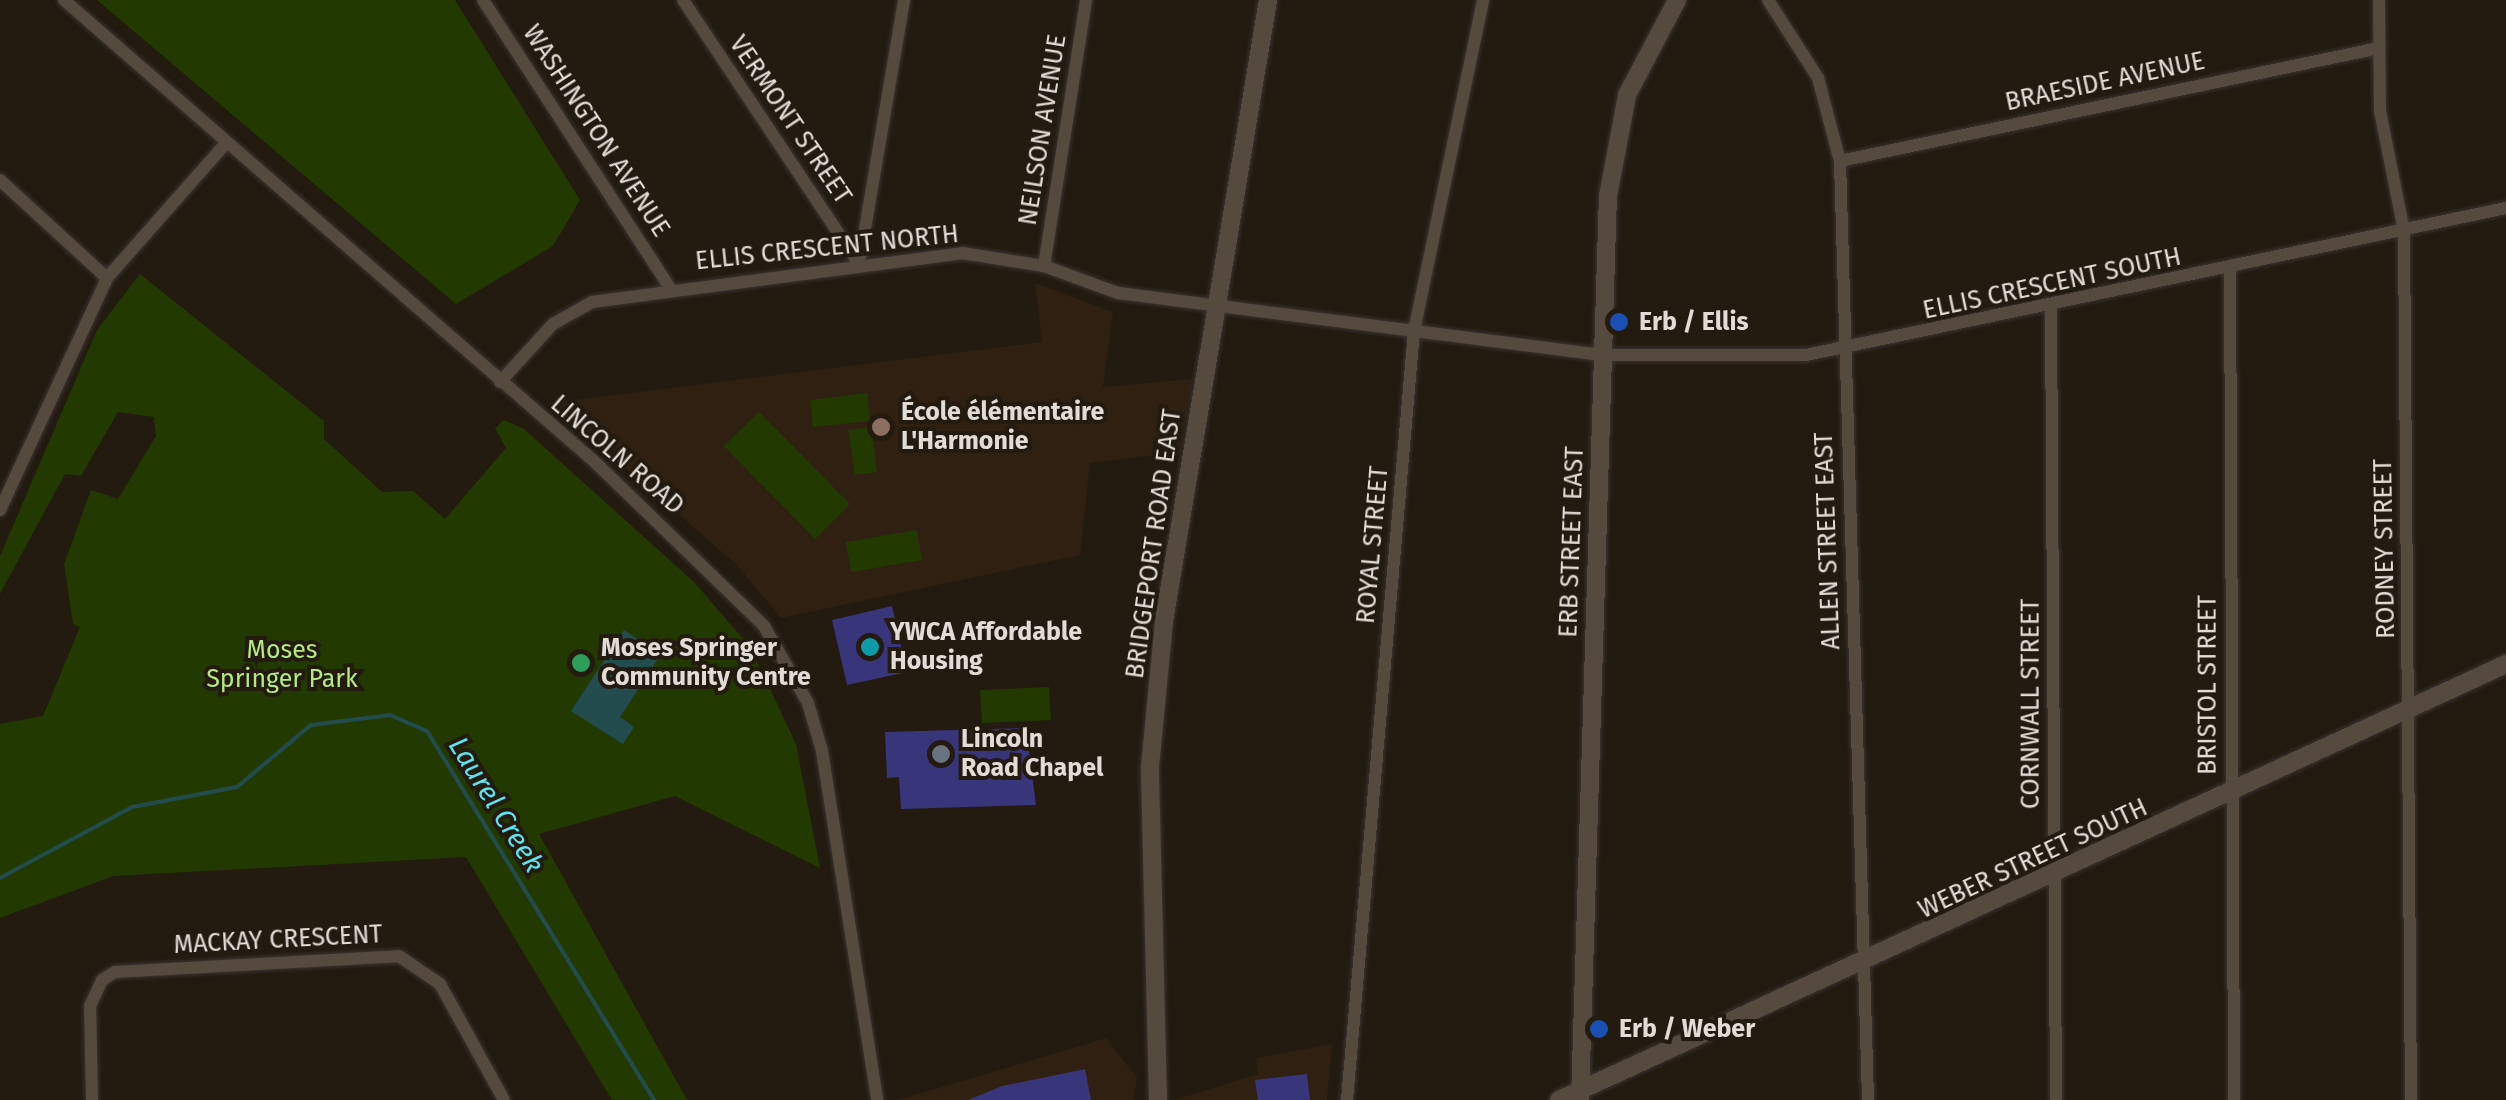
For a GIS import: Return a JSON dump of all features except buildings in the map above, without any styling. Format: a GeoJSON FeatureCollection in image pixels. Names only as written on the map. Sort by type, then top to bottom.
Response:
{"type":"FeatureCollection","features":[{"type":"Feature","properties":{"kind":"main road","name":"BRIDGEPORT ROAD EAST"},"geometry":{"type":"LineString","coordinates":[[1158,1100],[1150,768],[1164,622],[1214,304],[1268,0]]}},
{"type":"Feature","properties":{"kind":"main road","name":"ERB STREET EAST"},"geometry":{"type":"LineString","coordinates":[[1580,1098],[1602,355],[1617,142],[1640,61],[1678,0]]}},
{"type":"Feature","properties":{"kind":"main road","name":"WEBER STREET SOUTH"},"geometry":{"type":"LineString","coordinates":[[1558,1100],[1580,1098],[2506,664]]}},
{"type":"Feature","properties":{"kind":"street","name":"LINCOLN ROAD"},"geometry":{"type":"LineString","coordinates":[[64,0],[708,566],[787,660],[822,751],[877,1100]]}},
{"type":"Feature","properties":{"kind":"street","name":"WASHINGTON AVENUE"},"geometry":{"type":"LineString","coordinates":[[483,0],[670,288]]}},
{"type":"Feature","properties":{"kind":"street","name":"VERMONT STREET"},"geometry":{"type":"LineString","coordinates":[[683,0],[858,264]]}},
{"type":"Feature","properties":{"kind":"street"},"geometry":{"type":"LineString","coordinates":[[858,264],[904,0]]}},
{"type":"Feature","properties":{"kind":"street","name":"NEILSON AVENUE"},"geometry":{"type":"LineString","coordinates":[[1044,266],[1086,0]]}},
{"type":"Feature","properties":{"kind":"street","name":"ROYAL STREET"},"geometry":{"type":"LineString","coordinates":[[1347,1100],[1414,330],[1483,0]]}},
{"type":"Feature","properties":{"kind":"street","name":"ALLEN STREET EAST"},"geometry":{"type":"LineString","coordinates":[[1768,0],[1818,78],[1840,161],[1868,1100]]}},
{"type":"Feature","properties":{"kind":"street","name":"RODNEY STREET"},"geometry":{"type":"LineString","coordinates":[[2379,0],[2380,111],[2404,231],[2411,1100]]}},
{"type":"Feature","properties":{"kind":"street","name":"BRAESIDE AVENUE"},"geometry":{"type":"LineString","coordinates":[[1840,161],[2379,48]]}},
{"type":"Feature","properties":{"kind":"street"},"geometry":{"type":"LineString","coordinates":[[0,510],[107,278],[226,143]]}},
{"type":"Feature","properties":{"kind":"street"},"geometry":{"type":"LineString","coordinates":[[0,180],[107,278]]}},
{"type":"Feature","properties":{"kind":"street","name":"ELLIS CRESCENT SOUTH"},"geometry":{"type":"LineString","coordinates":[[1602,355],[1844,351],[2506,208]]}},
{"type":"Feature","properties":{"kind":"street","name":"ELLIS CRESCENT NORTH"},"geometry":{"type":"LineString","coordinates":[[500,382],[573,311],[670,288],[962,253],[1044,266],[1118,293],[1602,355]]}},
{"type":"Feature","properties":{"kind":"street","name":"BRISTOL STREET"},"geometry":{"type":"LineString","coordinates":[[2230,269],[2234,1100]]}},
{"type":"Feature","properties":{"kind":"street","name":"CORNWALL STREET"},"geometry":{"type":"LineString","coordinates":[[2051,308],[2056,1100]]}},
{"type":"Feature","properties":{"kind":"street","name":"MACKAY CRESCENT"},"geometry":{"type":"LineString","coordinates":[[92,1100],[90,1006],[102,980],[115,972],[399,956],[440,984],[504,1100]]}},
{"type":"Feature","properties":{"kind":"shaded area","name":"École élémentaire L'Harmonie"},"geometry":{"type":"Polygon","coordinates":[[[1035,283],[1113,312],[1103,387],[1192,379],[1180,452],[1090,463],[1080,555],[781,618],[736,564],[550,403],[1042,342],[1035,283]]]}},
{"type":"Feature","properties":{"kind":"shaded area"},"geometry":{"type":"Polygon","coordinates":[[[1106,1038],[1137,1078],[1133,1100],[898,1100],[1106,1038]]]}},
{"type":"Feature","properties":{"kind":"shaded area"},"geometry":{"type":"Polygon","coordinates":[[[1332,1044],[1327,1100],[1174,1100],[1258,1074],[1256,1058],[1332,1044]]]}},
{"type":"Feature","properties":{"kind":"green space"},"geometry":{"type":"Polygon","coordinates":[[[97,0],[455,0],[580,200],[553,246],[456,304],[97,0]]]}},
{"type":"Feature","properties":{"kind":"green space","name":"Moses Springer Park"},"geometry":{"type":"Polygon","coordinates":[[[140,274],[324,421],[324,439],[382,492],[413,491],[445,519],[506,448],[495,428],[504,420],[524,429],[694,582],[751,648],[796,744],[820,868],[675,796],[539,834],[687,1100],[612,1100],[466,857],[113,876],[0,918],[0,724],[43,716],[80,627],[73,624],[64,564],[91,490],[118,499],[156,436],[154,417],[118,412],[81,476],[65,474],[0,594],[0,556],[97,330],[140,274]]]}},
{"type":"Feature","properties":{"kind":"green space"},"geometry":{"type":"Polygon","coordinates":[[[867,393],[870,421],[813,427],[810,400],[867,393]]]}},
{"type":"Feature","properties":{"kind":"green space"},"geometry":{"type":"Polygon","coordinates":[[[759,412],[850,504],[815,539],[724,446],[759,412]]]}},
{"type":"Feature","properties":{"kind":"green space"},"geometry":{"type":"Polygon","coordinates":[[[871,427],[877,472],[855,475],[848,430],[871,427]]]}},
{"type":"Feature","properties":{"kind":"green space"},"geometry":{"type":"Polygon","coordinates":[[[917,530],[922,560],[851,572],[846,542],[917,530]]]}},
{"type":"Feature","properties":{"kind":"green space"},"geometry":{"type":"Polygon","coordinates":[[[1049,687],[1051,720],[982,723],[980,690],[1049,687]]]}},
{"type":"Feature","properties":{"kind":"water"},"geometry":{"type":"Polygon","coordinates":[[[624,630],[661,654],[620,717],[634,727],[623,744],[571,711],[624,630]]]}},
{"type":"Feature","properties":{"kind":"waterway","name":"Laurel Creek"},"geometry":{"type":"LineString","coordinates":[[0,878],[132,807],[237,787],[311,725],[390,715],[427,731],[654,1100]]}},
{"type":"Feature","properties":{"kind":"place","name":"Erb / Ellis"},"geometry":{"type":"Point","coordinates":[1619,322]}},
{"type":"Feature","properties":{"kind":"place","name":"École élémentaire L'Harmonie"},"geometry":{"type":"Point","coordinates":[881,427]}},
{"type":"Feature","properties":{"kind":"place","name":"YWCA Affordable Housing"},"geometry":{"type":"Point","coordinates":[870,647]}},
{"type":"Feature","properties":{"kind":"place","name":"Moses Springer Community Centre"},"geometry":{"type":"Point","coordinates":[581,663]}},
{"type":"Feature","properties":{"kind":"place","name":"Lincoln Road Chapel"},"geometry":{"type":"Point","coordinates":[941,754]}},
{"type":"Feature","properties":{"kind":"place","name":"Erb / Weber"},"geometry":{"type":"Point","coordinates":[1599,1029]}}]}
